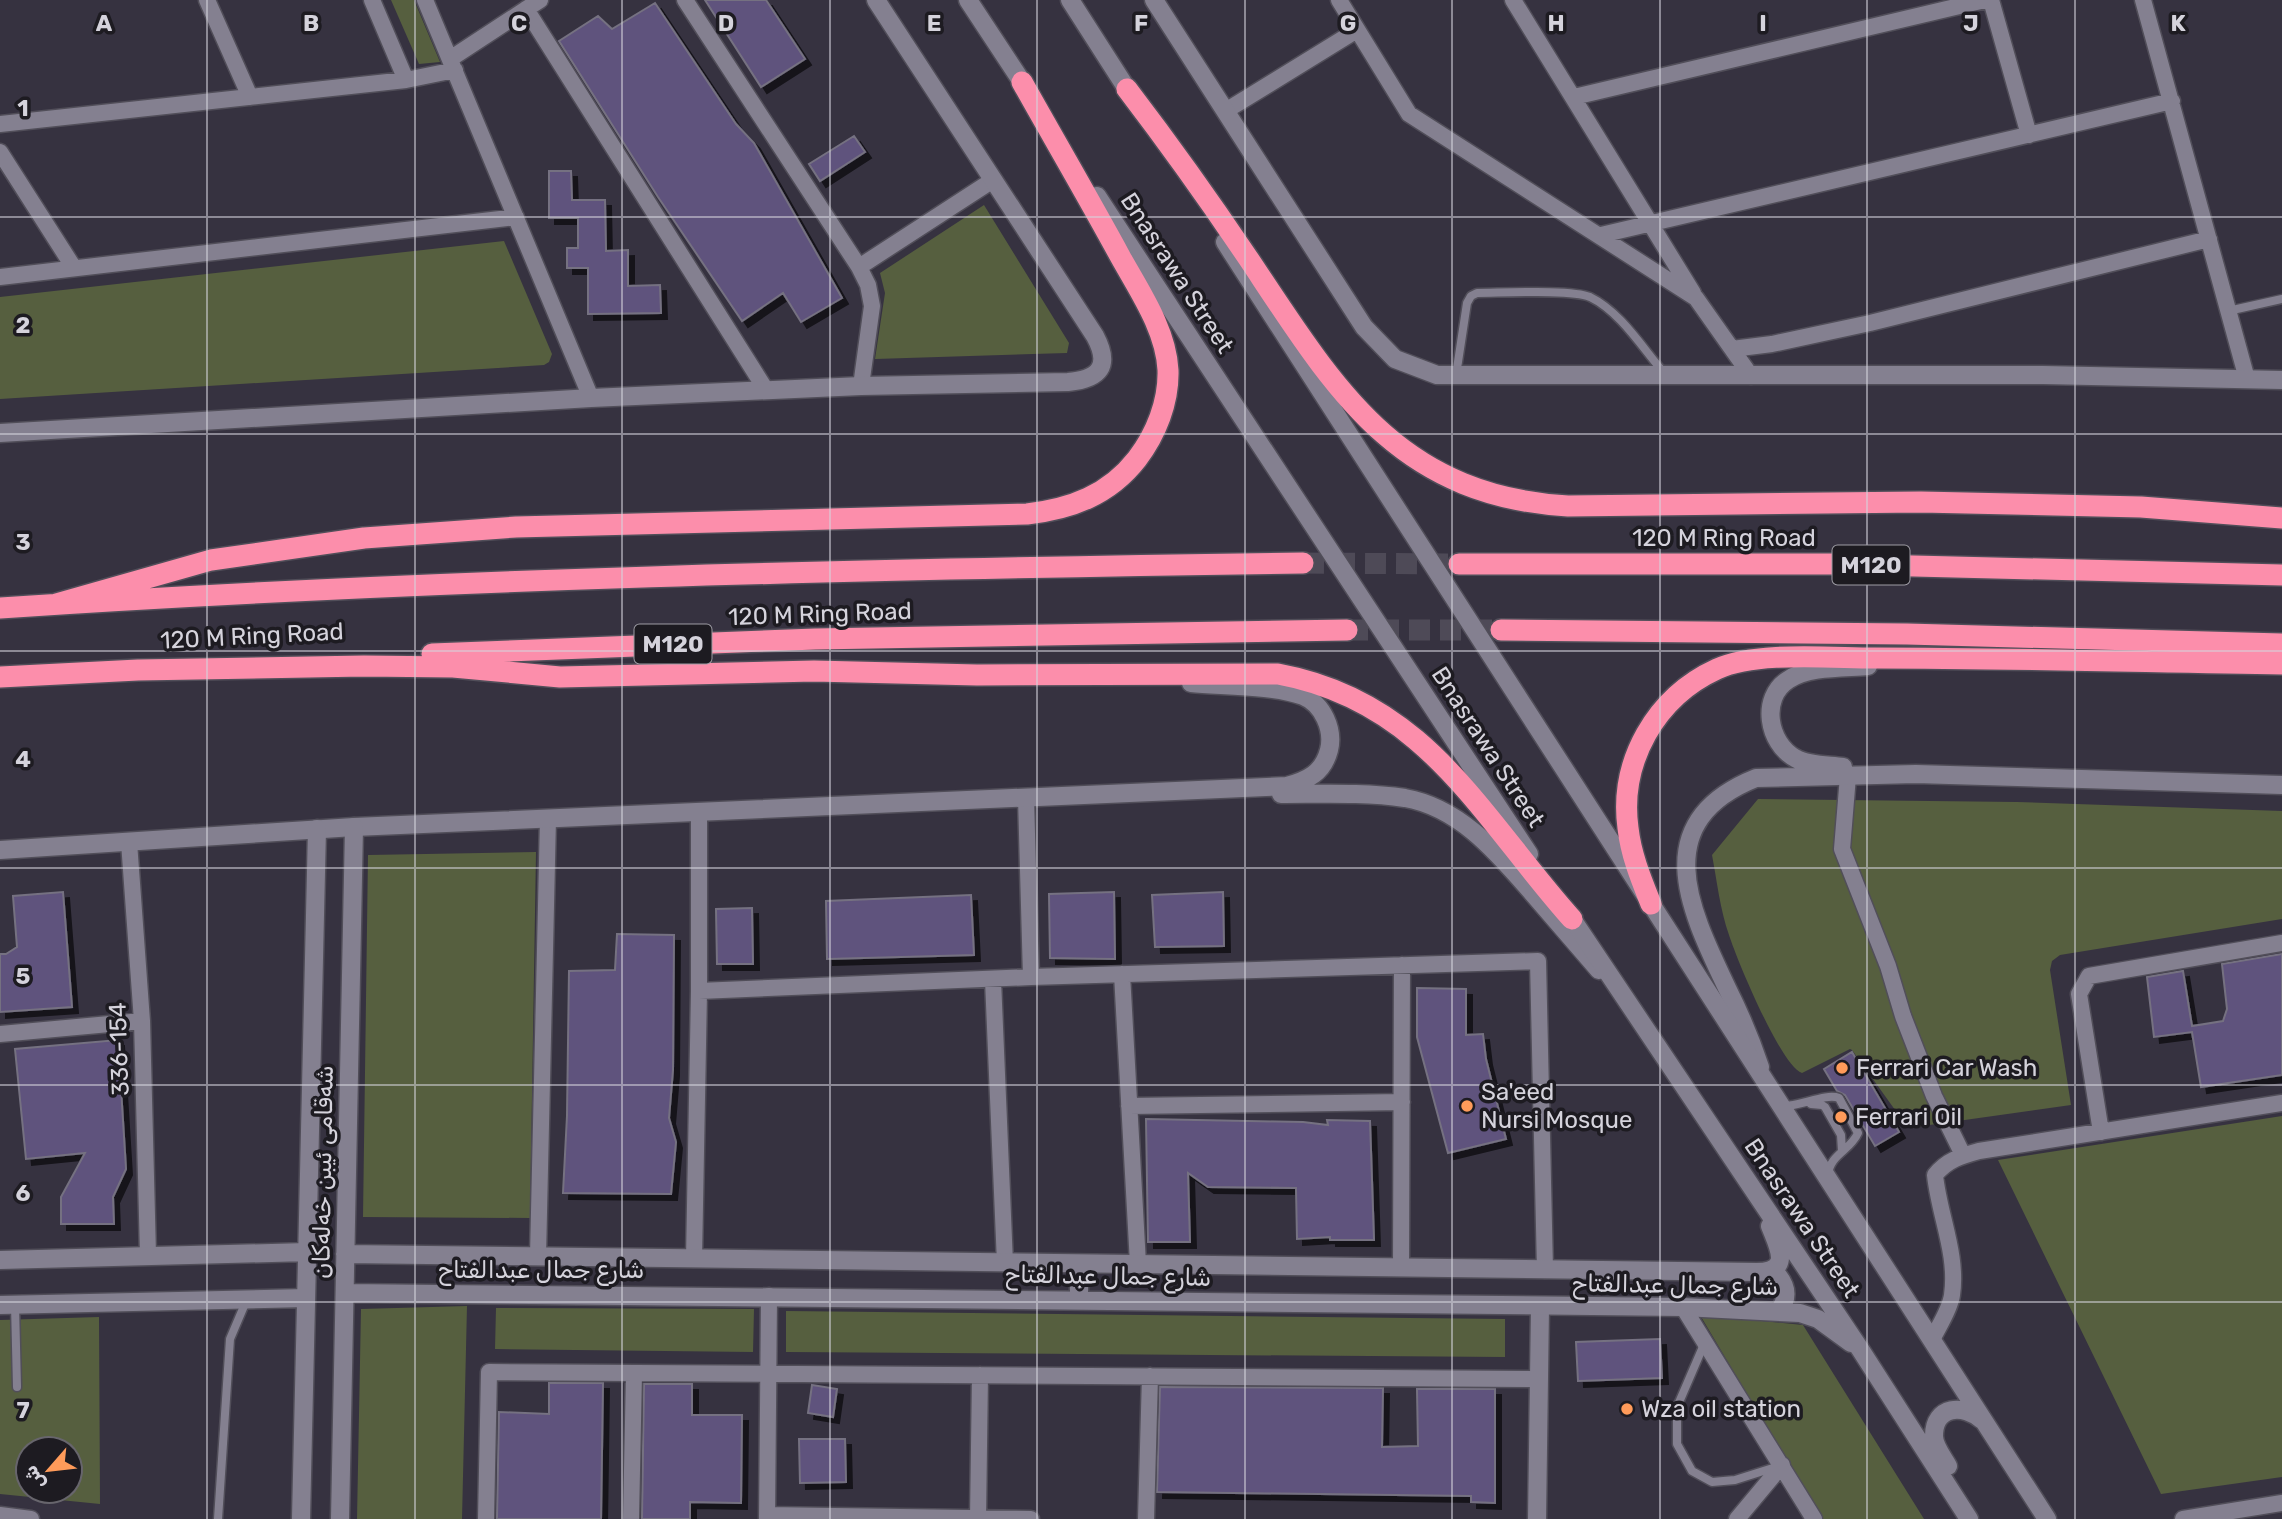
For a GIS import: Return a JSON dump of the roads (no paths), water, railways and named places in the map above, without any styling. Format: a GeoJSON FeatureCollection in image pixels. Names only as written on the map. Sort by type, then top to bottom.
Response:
{"type":"FeatureCollection","features":[{"type":"Feature","properties":{"kind":"highway"},"geometry":{"type":"LineString","coordinates":[[56,604],[211,560],[363,538],[529,527],[1027,514],[1066,508],[1088,499],[1109,487],[1126,472],[1149,441],[1158,424],[1165,399],[1168,368],[1155,320],[1022,82]]}},
{"type":"Feature","properties":{"kind":"highway"},"geometry":{"type":"LineString","coordinates":[[1127,89],[1190,172],[1309,349],[1344,396],[1369,422],[1424,464],[1472,487],[1526,501],[1568,506],[1935,502],[2141,507],[2282,518]]}},
{"type":"Feature","properties":{"kind":"highway","name":"120 M Ring Road"},"geometry":{"type":"LineString","coordinates":[[0,608],[439,585],[926,568],[1303,562]]}},
{"type":"Feature","properties":{"kind":"highway","name":"120 M Ring Road"},"geometry":{"type":"LineString","coordinates":[[1459,564],[1834,565],[2282,575]]}},
{"type":"Feature","properties":{"kind":"highway","name":"120 M Ring Road"},"geometry":{"type":"LineString","coordinates":[[0,677],[567,648],[842,639],[1347,630]]}},
{"type":"Feature","properties":{"kind":"highway"},"geometry":{"type":"LineString","coordinates":[[1501,630],[1907,634],[2282,643]]}},
{"type":"Feature","properties":{"kind":"highway"},"geometry":{"type":"LineString","coordinates":[[1651,904],[1639,873],[1627,825],[1634,757],[1657,716],[1681,690],[1720,667],[1743,661],[1777,658],[2282,664]]}},
{"type":"Feature","properties":{"kind":"highway"},"geometry":{"type":"LineString","coordinates":[[0,677],[138,670],[364,666],[453,667],[560,677],[814,671],[977,675],[1278,674],[1307,680],[1348,694],[1397,723],[1429,750],[1461,783],[1572,919]]}},
{"type":"Feature","properties":{"kind":"main road"},"geometry":{"type":"LineString","coordinates":[[0,433],[591,398],[861,386],[1068,382],[1090,379],[1101,368],[1103,358],[1095,337],[876,0]]}},
{"type":"Feature","properties":{"kind":"main road","name":"Bnasrawa Street"},"geometry":{"type":"LineString","coordinates":[[968,0],[1625,1000],[1972,1519]]}},
{"type":"Feature","properties":{"kind":"main road","name":"Bnasrawa Street"},"geometry":{"type":"LineString","coordinates":[[1070,0],[2047,1519]]}},
{"type":"Feature","properties":{"kind":"main road"},"geometry":{"type":"LineString","coordinates":[[1154,0],[1364,327],[1395,359],[1437,375],[2043,375],[2282,380]]}},
{"type":"Feature","properties":{"kind":"main road"},"geometry":{"type":"LineString","coordinates":[[1916,774],[1809,763],[1795,758],[1779,742],[1771,726],[1773,696],[1790,678],[1812,672],[1948,658]]}},
{"type":"Feature","properties":{"kind":"main road"},"geometry":{"type":"LineString","coordinates":[[0,850],[354,827],[1287,786],[1315,775],[1329,751],[1330,734],[1323,714],[1309,699],[1286,692],[1086,674]]}},
{"type":"Feature","properties":{"kind":"main road"},"geometry":{"type":"LineString","coordinates":[[1766,1083],[1750,1037],[1705,942],[1686,885],[1685,869],[1690,839],[1697,824],[1708,809],[1744,783],[1756,778],[1916,774],[2282,785]]}},
{"type":"Feature","properties":{"kind":"main road"},"geometry":{"type":"LineString","coordinates":[[1180,792],[1377,795],[1407,799],[1450,815],[1498,853],[1625,1000]]}},
{"type":"Feature","properties":{"kind":"main road","name":"شەقامی ئیبن خەلەکان"},"geometry":{"type":"LineString","coordinates":[[340,1519],[354,827]]}},
{"type":"Feature","properties":{"kind":"main road","name":"شەقامی ئیبن خەلەکان"},"geometry":{"type":"LineString","coordinates":[[301,1519],[317,829]]}},
{"type":"Feature","properties":{"kind":"main road","name":"شارع جمال عبدالفتاح"},"geometry":{"type":"LineString","coordinates":[[345,1254],[1756,1272],[1773,1270],[1780,1264],[1780,1252],[1759,1197]]}},
{"type":"Feature","properties":{"kind":"main road"},"geometry":{"type":"LineString","coordinates":[[0,1260],[307,1252]]}},
{"type":"Feature","properties":{"kind":"main road"},"geometry":{"type":"LineString","coordinates":[[1079,1264],[1079,1300]]}},
{"type":"Feature","properties":{"kind":"main road"},"geometry":{"type":"LineString","coordinates":[[1773,1270],[1786,1291],[1779,1311]]}},
{"type":"Feature","properties":{"kind":"main road","name":"شارع جمال عبدالفتاح"},"geometry":{"type":"LineString","coordinates":[[345,1293],[1683,1307],[1800,1313],[1818,1319],[1860,1349]]}},
{"type":"Feature","properties":{"kind":"main road"},"geometry":{"type":"LineString","coordinates":[[7,1305],[306,1298]]}},
{"type":"Feature","properties":{"kind":"main road"},"geometry":{"type":"LineString","coordinates":[[1537,1519],[1541,1307]]}},
{"type":"Feature","properties":{"kind":"main road"},"geometry":{"type":"LineString","coordinates":[[1972,1519],[1936,1445],[1934,1433],[1942,1416],[1955,1409],[1971,1411],[1987,1425]]}},
{"type":"Feature","properties":{"kind":"street"},"geometry":{"type":"LineString","coordinates":[[207,0],[250,97]]}},
{"type":"Feature","properties":{"kind":"street"},"geometry":{"type":"LineString","coordinates":[[372,0],[406,80]]}},
{"type":"Feature","properties":{"kind":"street"},"geometry":{"type":"LineString","coordinates":[[425,0],[591,398]]}},
{"type":"Feature","properties":{"kind":"street"},"geometry":{"type":"LineString","coordinates":[[685,0],[859,267],[868,285],[872,306],[861,386]]}},
{"type":"Feature","properties":{"kind":"street"},"geometry":{"type":"LineString","coordinates":[[1339,0],[1409,114],[1696,298]]}},
{"type":"Feature","properties":{"kind":"street"},"geometry":{"type":"LineString","coordinates":[[1513,0],[1696,298],[1751,376]]}},
{"type":"Feature","properties":{"kind":"street"},"geometry":{"type":"LineString","coordinates":[[1574,97],[1985,0]]}},
{"type":"Feature","properties":{"kind":"street"},"geometry":{"type":"LineString","coordinates":[[1992,0],[2029,135]]}},
{"type":"Feature","properties":{"kind":"street"},"geometry":{"type":"LineString","coordinates":[[2143,0],[2247,379]]}},
{"type":"Feature","properties":{"kind":"street"},"geometry":{"type":"LineString","coordinates":[[0,124],[406,80],[452,65],[533,5],[766,390]]}},
{"type":"Feature","properties":{"kind":"street"},"geometry":{"type":"LineString","coordinates":[[1227,110],[1357,30]]}},
{"type":"Feature","properties":{"kind":"street"},"geometry":{"type":"LineString","coordinates":[[1601,235],[2172,101]]}},
{"type":"Feature","properties":{"kind":"street"},"geometry":{"type":"LineString","coordinates":[[0,152],[74,268]]}},
{"type":"Feature","properties":{"kind":"street"},"geometry":{"type":"LineString","coordinates":[[859,267],[993,180]]}},
{"type":"Feature","properties":{"kind":"street"},"geometry":{"type":"LineString","coordinates":[[0,277],[516,217]]}},
{"type":"Feature","properties":{"kind":"street"},"geometry":{"type":"LineString","coordinates":[[1732,349],[1784,342],[1870,323],[2208,239]]}},
{"type":"Feature","properties":{"kind":"street"},"geometry":{"type":"LineString","coordinates":[[1849,776],[1842,849],[1888,966],[1903,1016],[1934,1096],[1963,1155]]}},
{"type":"Feature","properties":{"kind":"street"},"geometry":{"type":"LineString","coordinates":[[1026,799],[1031,977]]}},
{"type":"Feature","properties":{"kind":"street"},"geometry":{"type":"LineString","coordinates":[[694,1259],[699,812]]}},
{"type":"Feature","properties":{"kind":"street"},"geometry":{"type":"LineString","coordinates":[[538,1256],[548,818]]}},
{"type":"Feature","properties":{"kind":"street","name":"336-154"},"geometry":{"type":"LineString","coordinates":[[129,842],[142,1021],[148,1255]]}},
{"type":"Feature","properties":{"kind":"street"},"geometry":{"type":"LineString","coordinates":[[2101,1132],[2079,994],[2089,976],[2282,943]]}},
{"type":"Feature","properties":{"kind":"street"},"geometry":{"type":"LineString","coordinates":[[699,991],[1031,977],[1538,961],[1545,1270]]}},
{"type":"Feature","properties":{"kind":"street"},"geometry":{"type":"LineString","coordinates":[[1401,1268],[1402,965]]}},
{"type":"Feature","properties":{"kind":"street"},"geometry":{"type":"LineString","coordinates":[[1122,974],[1138,1264]]}},
{"type":"Feature","properties":{"kind":"street"},"geometry":{"type":"LineString","coordinates":[[993,980],[1005,1263]]}},
{"type":"Feature","properties":{"kind":"street"},"geometry":{"type":"LineString","coordinates":[[0,1034],[142,1021]]}},
{"type":"Feature","properties":{"kind":"street"},"geometry":{"type":"LineString","coordinates":[[1129,1106],[1402,1102]]}},
{"type":"Feature","properties":{"kind":"street"},"geometry":{"type":"LineString","coordinates":[[1932,1340],[1952,1297],[1952,1253],[1938,1199],[1936,1175],[1944,1164],[1963,1155],[2282,1103]]}},
{"type":"Feature","properties":{"kind":"street"},"geometry":{"type":"LineString","coordinates":[[769,1296],[767,1517],[1031,1519]]}},
{"type":"Feature","properties":{"kind":"street"},"geometry":{"type":"LineString","coordinates":[[1683,1307],[1814,1519]]}},
{"type":"Feature","properties":{"kind":"street"},"geometry":{"type":"LineString","coordinates":[[486,1519],[489,1372],[1539,1379]]}},
{"type":"Feature","properties":{"kind":"street"},"geometry":{"type":"LineString","coordinates":[[631,1519],[634,1373]]}},
{"type":"Feature","properties":{"kind":"street"},"geometry":{"type":"LineString","coordinates":[[978,1518],[980,1375]]}},
{"type":"Feature","properties":{"kind":"street"},"geometry":{"type":"LineString","coordinates":[[1146,1519],[1150,1376]]}},
{"type":"Feature","properties":{"kind":"street"},"geometry":{"type":"LineString","coordinates":[[1737,1519],[1782,1465]]}},
{"type":"Feature","properties":{"kind":"street"},"geometry":{"type":"LineString","coordinates":[[2184,1519],[2282,1503]]}},
{"type":"Feature","properties":{"kind":"street"},"geometry":{"type":"LineString","coordinates":[[0,1515],[31,1519]]}},
{"type":"Feature","properties":{"kind":"lane"},"geometry":{"type":"LineString","coordinates":[[1456,375],[1467,303],[1471,296],[1477,293],[1571,293],[1588,296],[1607,309],[1667,376]]}},
{"type":"Feature","properties":{"kind":"lane"},"geometry":{"type":"LineString","coordinates":[[2228,311],[2282,299]]}},
{"type":"Feature","properties":{"kind":"lane"},"geometry":{"type":"LineString","coordinates":[[1805,1104],[1827,1096],[1839,1098],[1858,1133],[1830,1163],[1827,1178]]}},
{"type":"Feature","properties":{"kind":"lane"},"geometry":{"type":"LineString","coordinates":[[1781,1106],[1805,1104],[1825,1107],[1841,1135],[1842,1151]]}},
{"type":"Feature","properties":{"kind":"lane"},"geometry":{"type":"LineString","coordinates":[[218,1519],[230,1339],[247,1300]]}},
{"type":"Feature","properties":{"kind":"lane"},"geometry":{"type":"LineString","coordinates":[[7,1305],[17,1387]]}},
{"type":"Feature","properties":{"kind":"lane"},"geometry":{"type":"LineString","coordinates":[[1705,1342],[1677,1407],[1677,1444],[1692,1471],[1712,1482],[1735,1480],[1782,1465]]}},
{"type":"Feature","properties":{"kind":"tunnel"},"geometry":{"type":"LineString","coordinates":[[1303,563],[1459,564]]}},
{"type":"Feature","properties":{"kind":"tunnel"},"geometry":{"type":"LineString","coordinates":[[1347,630],[1501,630]]}},
{"type":"Feature","properties":{"kind":"place","name":"Ferrari Car Wash"},"geometry":{"type":"Point","coordinates":[1842,1068]}},
{"type":"Feature","properties":{"kind":"place","name":"Sa'eed Nursi Mosque"},"geometry":{"type":"Point","coordinates":[1467,1106]}},
{"type":"Feature","properties":{"kind":"place","name":"Ferrari Oil"},"geometry":{"type":"Point","coordinates":[1841,1117]}},
{"type":"Feature","properties":{"kind":"place","name":"Wza oil station"},"geometry":{"type":"Point","coordinates":[1627,1409]}}]}
